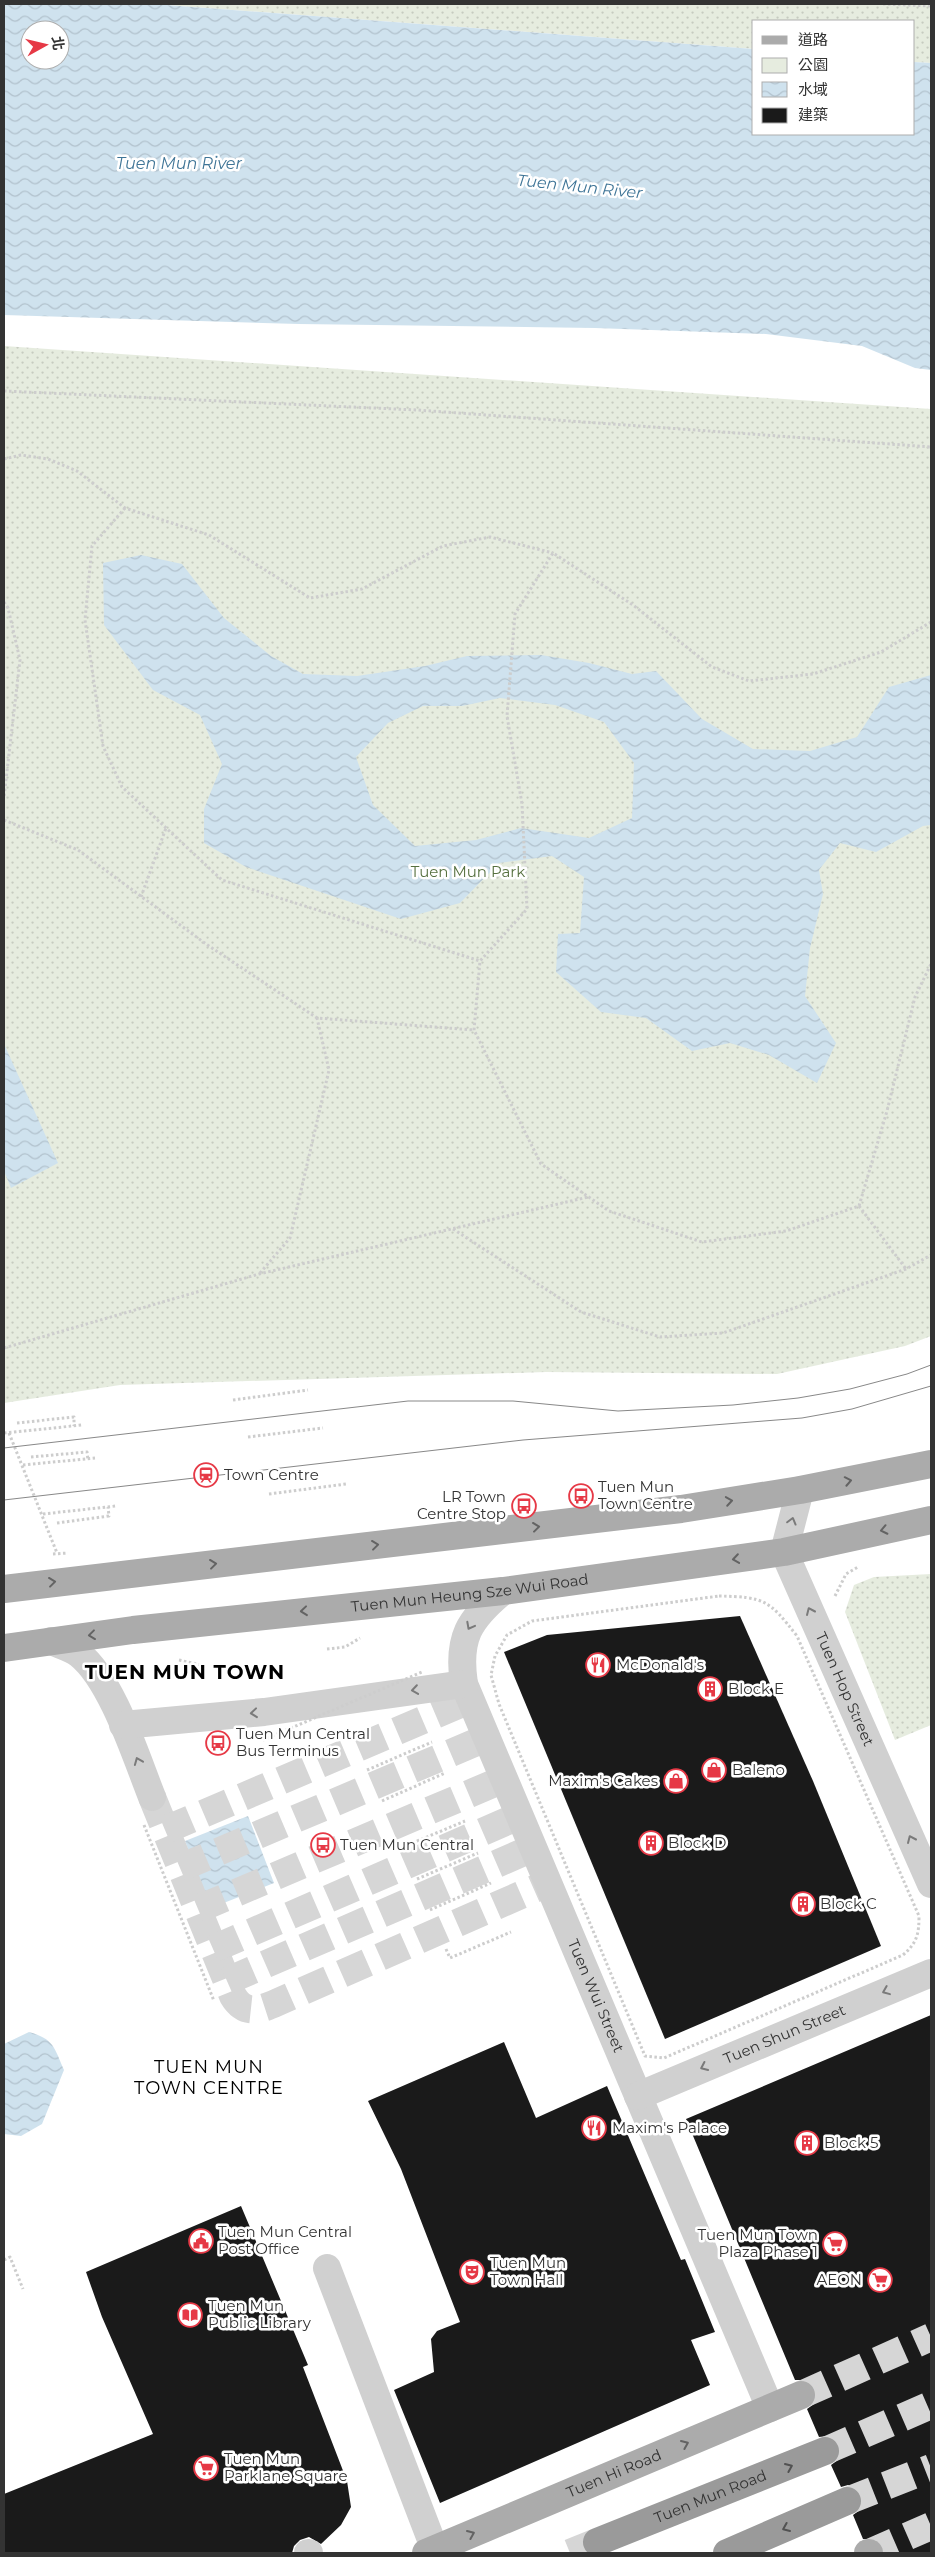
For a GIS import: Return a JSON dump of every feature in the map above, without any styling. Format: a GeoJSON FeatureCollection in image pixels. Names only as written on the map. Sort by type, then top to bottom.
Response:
{"type":"FeatureCollection","features":[{"type":"Feature","properties":{"kind":"highway","name":"Tuen Mun Road"},"geometry":{"type":"LineString","coordinates":[[597,2542],[825,2451]]}},
{"type":"Feature","properties":{"kind":"highway"},"geometry":{"type":"LineString","coordinates":[[727,2553],[847,2501]]}},
{"type":"Feature","properties":{"kind":"main road"},"geometry":{"type":"LineString","coordinates":[[4,1589],[681,1509],[800,1490],[931,1464]]}},
{"type":"Feature","properties":{"kind":"main road","name":"Tuen Mun Heung Sze Wui Road"},"geometry":{"type":"LineString","coordinates":[[4,1648],[390,1602],[503,1591],[784,1552],[931,1520]]}},
{"type":"Feature","properties":{"kind":"main road","name":"Tuen Hi Road"},"geometry":{"type":"LineString","coordinates":[[431,2551],[801,2394]]}},
{"type":"Feature","properties":{"kind":"street"},"geometry":{"type":"LineString","coordinates":[[784,1552],[800,1490]]}},
{"type":"Feature","properties":{"kind":"street","name":"Tuen Hop Street"},"geometry":{"type":"LineString","coordinates":[[784,1552],[931,1884]]}},
{"type":"Feature","properties":{"kind":"street","name":"Tuen Wui Street"},"geometry":{"type":"LineString","coordinates":[[503,1591],[484,1606],[471,1622],[464,1640],[461,1663],[464,1684],[770,2408]]}},
{"type":"Feature","properties":{"kind":"street"},"geometry":{"type":"LineString","coordinates":[[51,1641],[78,1654],[93,1669],[123,1725],[147,1808]]}},
{"type":"Feature","properties":{"kind":"street"},"geometry":{"type":"LineString","coordinates":[[123,1725],[264,1712],[464,1684]]}},
{"type":"Feature","properties":{"kind":"street","name":"Tuen Shun Street"},"geometry":{"type":"LineString","coordinates":[[638,2096],[931,1973]]}},
{"type":"Feature","properties":{"kind":"street"},"geometry":{"type":"LineString","coordinates":[[327,2268],[431,2551]]}},
{"type":"Feature","properties":{"kind":"path"},"geometry":{"type":"LineString","coordinates":[[884,4],[931,6]]}},
{"type":"Feature","properties":{"kind":"path"},"geometry":{"type":"LineString","coordinates":[[4,391],[417,410],[931,447]]}},
{"type":"Feature","properties":{"kind":"path"},"geometry":{"type":"LineString","coordinates":[[4,459],[21,455],[48,459],[77,471],[125,508],[209,535],[310,598],[362,589],[443,546],[452,544],[490,537],[553,553],[633,605],[712,667],[749,681],[813,674],[881,652],[931,622]]}},
{"type":"Feature","properties":{"kind":"path"},"geometry":{"type":"LineString","coordinates":[[125,508],[92,546],[85,620],[103,746],[122,787],[222,880],[480,961]]}},
{"type":"Feature","properties":{"kind":"path"},"geometry":{"type":"LineString","coordinates":[[553,553],[516,614],[508,716],[522,804],[527,909],[480,961],[474,1030],[541,1164],[609,1211],[702,1242],[786,1231],[859,1206]]}},
{"type":"Feature","properties":{"kind":"path"},"geometry":{"type":"LineString","coordinates":[[4,602],[8,608],[20,660],[4,797]]}},
{"type":"Feature","properties":{"kind":"path"},"geometry":{"type":"LineString","coordinates":[[4,820],[78,850],[206,944],[317,1018],[474,1030]]}},
{"type":"Feature","properties":{"kind":"path"},"geometry":{"type":"LineString","coordinates":[[141,897],[166,828]]}},
{"type":"Feature","properties":{"kind":"path"},"geometry":{"type":"LineString","coordinates":[[859,1206],[887,1110],[916,997],[931,964]]}},
{"type":"Feature","properties":{"kind":"path"},"geometry":{"type":"LineString","coordinates":[[260,1274],[290,1238],[329,1070],[317,1018]]}},
{"type":"Feature","properties":{"kind":"path"},"geometry":{"type":"LineString","coordinates":[[4,1348],[260,1274],[588,1197]]}},
{"type":"Feature","properties":{"kind":"path"},"geometry":{"type":"LineString","coordinates":[[859,1206],[906,1268]]}},
{"type":"Feature","properties":{"kind":"path"},"geometry":{"type":"LineString","coordinates":[[452,1229],[581,1312],[660,1337],[723,1333],[906,1268],[931,1255]]}},
{"type":"Feature","properties":{"kind":"path"},"geometry":{"type":"LineString","coordinates":[[233,1400],[308,1390]]}},
{"type":"Feature","properties":{"kind":"path"},"geometry":{"type":"LineString","coordinates":[[17,1423],[74,1417],[74,1426]]}},
{"type":"Feature","properties":{"kind":"path"},"geometry":{"type":"LineString","coordinates":[[4,1434],[82,1424]]}},
{"type":"Feature","properties":{"kind":"path"},"geometry":{"type":"LineString","coordinates":[[248,1437],[323,1428]]}},
{"type":"Feature","properties":{"kind":"path"},"geometry":{"type":"LineString","coordinates":[[10,1433],[58,1556]]}},
{"type":"Feature","properties":{"kind":"path"},"geometry":{"type":"LineString","coordinates":[[31,1458],[87,1452],[88,1460]]}},
{"type":"Feature","properties":{"kind":"path"},"geometry":{"type":"LineString","coordinates":[[23,1465],[95,1458]]}},
{"type":"Feature","properties":{"kind":"path"},"geometry":{"type":"LineString","coordinates":[[269,1494],[346,1484]]}},
{"type":"Feature","properties":{"kind":"path"},"geometry":{"type":"LineString","coordinates":[[43,1514],[116,1506]]}},
{"type":"Feature","properties":{"kind":"path"},"geometry":{"type":"LineString","coordinates":[[57,1523],[109,1516],[108,1507]]}},
{"type":"Feature","properties":{"kind":"path"},"geometry":{"type":"LineString","coordinates":[[53,1554],[68,1552]]}},
{"type":"Feature","properties":{"kind":"path"},"geometry":{"type":"LineString","coordinates":[[835,1601],[835,1596],[846,1574],[863,1563]]}},
{"type":"Feature","properties":{"kind":"path"},"geometry":{"type":"LineString","coordinates":[[664,2058],[645,2056],[499,1704],[491,1676],[496,1656],[507,1634],[532,1621],[719,1596],[752,1596],[776,1609],[797,1636],[919,1916]]}},
{"type":"Feature","properties":{"kind":"path"},"geometry":{"type":"LineString","coordinates":[[327,1649],[345,1647],[360,1638]]}},
{"type":"Feature","properties":{"kind":"path"},"geometry":{"type":"LineString","coordinates":[[178,1660],[200,1665]]}},
{"type":"Feature","properties":{"kind":"path"},"geometry":{"type":"LineString","coordinates":[[263,1740],[422,1672]]}},
{"type":"Feature","properties":{"kind":"path"},"geometry":{"type":"LineString","coordinates":[[367,1770],[432,1742]]}},
{"type":"Feature","properties":{"kind":"path"},"geometry":{"type":"LineString","coordinates":[[382,1801],[445,1773]]}},
{"type":"Feature","properties":{"kind":"path"},"geometry":{"type":"LineString","coordinates":[[147,1808],[214,2001]]}},
{"type":"Feature","properties":{"kind":"path"},"geometry":{"type":"LineString","coordinates":[[403,1847],[465,1821]]}},
{"type":"Feature","properties":{"kind":"path"},"geometry":{"type":"LineString","coordinates":[[417,1879],[478,1853]]}},
{"type":"Feature","properties":{"kind":"path"},"geometry":{"type":"LineString","coordinates":[[430,1910],[491,1883]]}},
{"type":"Feature","properties":{"kind":"path"},"geometry":{"type":"LineString","coordinates":[[446,1949],[450,1958],[511,1932]]}},
{"type":"Feature","properties":{"kind":"path"},"geometry":{"type":"LineString","coordinates":[[4,2260],[10,2257],[23,2289]]}},
{"type":"Feature","properties":{"kind":"green space"},"geometry":{"type":"Polygon","coordinates":[[[153,4],[931,4],[931,63],[915,62],[915,20],[752,20],[752,49],[153,4]]]}},
{"type":"Feature","properties":{"kind":"green space","name":"Tuen Mun Park"},"geometry":{"type":"Polygon","coordinates":[[[4,346],[931,409],[931,1336],[905,1346],[777,1374],[546,1372],[120,1385],[4,1403],[4,346]]]}},
{"type":"Feature","properties":{"kind":"green space"},"geometry":{"type":"Polygon","coordinates":[[[931,1574],[931,1725],[895,1740],[845,1612],[854,1585],[874,1577],[931,1574]]]}},
{"type":"Feature","properties":{"kind":"water","name":"Tuen Mun River"},"geometry":{"type":"Polygon","coordinates":[[[4,4],[153,4],[752,49],[752,135],[915,135],[915,62],[931,63],[931,370],[915,368],[862,346],[766,334],[595,328],[299,324],[4,315],[4,4]]]}},
{"type":"Feature","properties":{"kind":"water"},"geometry":{"type":"Polygon","coordinates":[[[141,555],[182,564],[224,618],[271,656],[303,674],[357,676],[425,666],[467,656],[541,655],[589,663],[632,674],[656,671],[702,719],[753,749],[810,751],[857,737],[889,687],[931,675],[931,825],[923,826],[876,852],[840,843],[819,870],[823,894],[810,948],[805,996],[836,1043],[817,1083],[769,1055],[730,1043],[692,1051],[646,1018],[601,1012],[556,972],[558,934],[580,933],[584,877],[552,856],[499,863],[460,903],[401,919],[246,867],[204,843],[204,809],[222,764],[200,715],[153,690],[104,625],[103,563],[141,555]],[[500,698],[462,706],[423,706],[388,723],[356,757],[373,805],[415,846],[476,840],[521,828],[589,838],[632,818],[634,763],[604,722],[555,705],[500,698]]]}},
{"type":"Feature","properties":{"kind":"water"},"geometry":{"type":"Polygon","coordinates":[[[4,1044],[58,1163],[11,1188],[4,1171],[4,1044]]]}},
{"type":"Feature","properties":{"kind":"water"},"geometry":{"type":"Polygon","coordinates":[[[248,1816],[274,1883],[211,1908],[185,1841],[248,1816]]]}},
{"type":"Feature","properties":{"kind":"water"},"geometry":{"type":"Polygon","coordinates":[[[29,2032],[44,2038],[52,2045],[64,2070],[42,2124],[21,2136],[4,2134],[4,2044],[29,2032]]]}},
{"type":"Feature","properties":{"kind":"building"},"geometry":{"type":"Polygon","coordinates":[[[740,1616],[813,1781],[881,1946],[665,2039],[504,1652],[547,1635],[740,1616]]]}},
{"type":"Feature","properties":{"kind":"building","name":"Tuen Mun Town Plaza Phase 1"},"geometry":{"type":"Polygon","coordinates":[[[931,2015],[931,2553],[885,2553],[883,2546],[877,2540],[863,2539],[853,2515],[860,2510],[863,2502],[861,2495],[856,2488],[848,2485],[841,2487],[831,2465],[838,2460],[840,2454],[839,2445],[835,2439],[828,2436],[819,2437],[807,2409],[814,2404],[816,2389],[810,2382],[795,2380],[686,2119],[931,2015]]]}},
{"type":"Feature","properties":{"kind":"building","name":"Tuen Mun Town Hall"},"geometry":{"type":"Polygon","coordinates":[[[504,2042],[536,2118],[607,2086],[681,2260],[685,2259],[715,2332],[691,2340],[710,2385],[440,2503],[394,2390],[434,2372],[431,2339],[437,2331],[460,2322],[401,2169],[368,2101],[504,2042]]]}},
{"type":"Feature","properties":{"kind":"building"},"geometry":{"type":"Polygon","coordinates":[[[241,2206],[308,2365],[303,2367],[347,2481],[351,2507],[341,2525],[321,2544],[309,2537],[300,2540],[294,2546],[292,2553],[4,2553],[4,2494],[153,2434],[102,2317],[86,2272],[241,2206]]]}},
{"type":"Feature","properties":{"kind":"tunnel"},"geometry":{"type":"LineString","coordinates":[[165,1830],[470,1700]]}},
{"type":"Feature","properties":{"kind":"tunnel"},"geometry":{"type":"LineString","coordinates":[[180,1868],[486,1738]]}},
{"type":"Feature","properties":{"kind":"tunnel"},"geometry":{"type":"LineString","coordinates":[[198,1909],[504,1779]]}},
{"type":"Feature","properties":{"kind":"tunnel"},"geometry":{"type":"LineString","coordinates":[[152,1797],[233,1996],[248,2009],[259,2009],[271,2005],[548,1883]]}},
{"type":"Feature","properties":{"kind":"tunnel"},"geometry":{"type":"LineString","coordinates":[[213,1949],[519,1816]]}},
{"type":"Feature","properties":{"kind":"tunnel"},"geometry":{"type":"LineString","coordinates":[[227,1981],[533,1848]]}},
{"type":"Feature","properties":{"kind":"tunnel"},"geometry":{"type":"LineString","coordinates":[[801,2395],[931,2337]]}},
{"type":"Feature","properties":{"kind":"tunnel"},"geometry":{"type":"LineString","coordinates":[[825,2451],[931,2405]]}},
{"type":"Feature","properties":{"kind":"tunnel"},"geometry":{"type":"LineString","coordinates":[[847,2501],[931,2468]]}},
{"type":"Feature","properties":{"kind":"tunnel"},"geometry":{"type":"LineString","coordinates":[[869,2553],[931,2526]]}},
{"type":"Feature","properties":{"kind":"tunnel"},"geometry":{"type":"LineString","coordinates":[[570,2553],[597,2542]]}},
{"type":"Feature","properties":{"kind":"tram line"},"geometry":{"type":"LineString","coordinates":[[4,1448],[408,1401],[513,1401],[618,1411],[733,1405],[798,1398],[850,1389],[907,1374],[931,1365]]}},
{"type":"Feature","properties":{"kind":"tram line"},"geometry":{"type":"LineString","coordinates":[[4,1500],[523,1440],[802,1418],[852,1409],[931,1386]]}},
{"type":"Feature","properties":{"kind":"place","name":"Town Centre"},"geometry":{"type":"Point","coordinates":[206,1475]}},
{"type":"Feature","properties":{"kind":"place","name":"Tuen Mun Town Centre"},"geometry":{"type":"Point","coordinates":[581,1496]}},
{"type":"Feature","properties":{"kind":"place","name":"LR Town Centre Stop"},"geometry":{"type":"Point","coordinates":[524,1506]}},
{"type":"Feature","properties":{"kind":"place","name":"McDonald's"},"geometry":{"type":"Point","coordinates":[598,1665]}},
{"type":"Feature","properties":{"kind":"place","name":"Block E"},"geometry":{"type":"Point","coordinates":[710,1689]}},
{"type":"Feature","properties":{"kind":"place","name":"Tuen Mun Central Bus Terminus"},"geometry":{"type":"Point","coordinates":[218,1743]}},
{"type":"Feature","properties":{"kind":"place","name":"Baleno"},"geometry":{"type":"Point","coordinates":[714,1770]}},
{"type":"Feature","properties":{"kind":"place","name":"Maxim's Cakes"},"geometry":{"type":"Point","coordinates":[676,1781]}},
{"type":"Feature","properties":{"kind":"place","name":"Block D"},"geometry":{"type":"Point","coordinates":[651,1843]}},
{"type":"Feature","properties":{"kind":"place","name":"Tuen Mun Central"},"geometry":{"type":"Point","coordinates":[323,1845]}},
{"type":"Feature","properties":{"kind":"place","name":"Block C"},"geometry":{"type":"Point","coordinates":[803,1904]}},
{"type":"Feature","properties":{"kind":"place","name":"Maxim's Palace"},"geometry":{"type":"Point","coordinates":[594,2128]}},
{"type":"Feature","properties":{"kind":"place","name":"Block 5"},"geometry":{"type":"Point","coordinates":[807,2143]}},
{"type":"Feature","properties":{"kind":"place","name":"Tuen Mun Central Post Office"},"geometry":{"type":"Point","coordinates":[201,2241]}},
{"type":"Feature","properties":{"kind":"place","name":"Tuen Mun Town Plaza Phase 1"},"geometry":{"type":"Point","coordinates":[835,2244]}},
{"type":"Feature","properties":{"kind":"place","name":"Tuen Mun Town Hall"},"geometry":{"type":"Point","coordinates":[472,2272]}},
{"type":"Feature","properties":{"kind":"place","name":"AEON"},"geometry":{"type":"Point","coordinates":[880,2280]}},
{"type":"Feature","properties":{"kind":"place","name":"Tuen Mun Public Library"},"geometry":{"type":"Point","coordinates":[190,2315]}},
{"type":"Feature","properties":{"kind":"place","name":"Tuen Mun Parklane Square"},"geometry":{"type":"Point","coordinates":[206,2468]}},
{"type":"Feature","properties":{"kind":"district","name":"TUEN MUN TOWN"},"geometry":{"type":"Point","coordinates":[185,1672]}},
{"type":"Feature","properties":{"kind":"district","name":"TUEN MUN TOWN CENTRE"},"geometry":{"type":"Point","coordinates":[209,2077]}}]}
